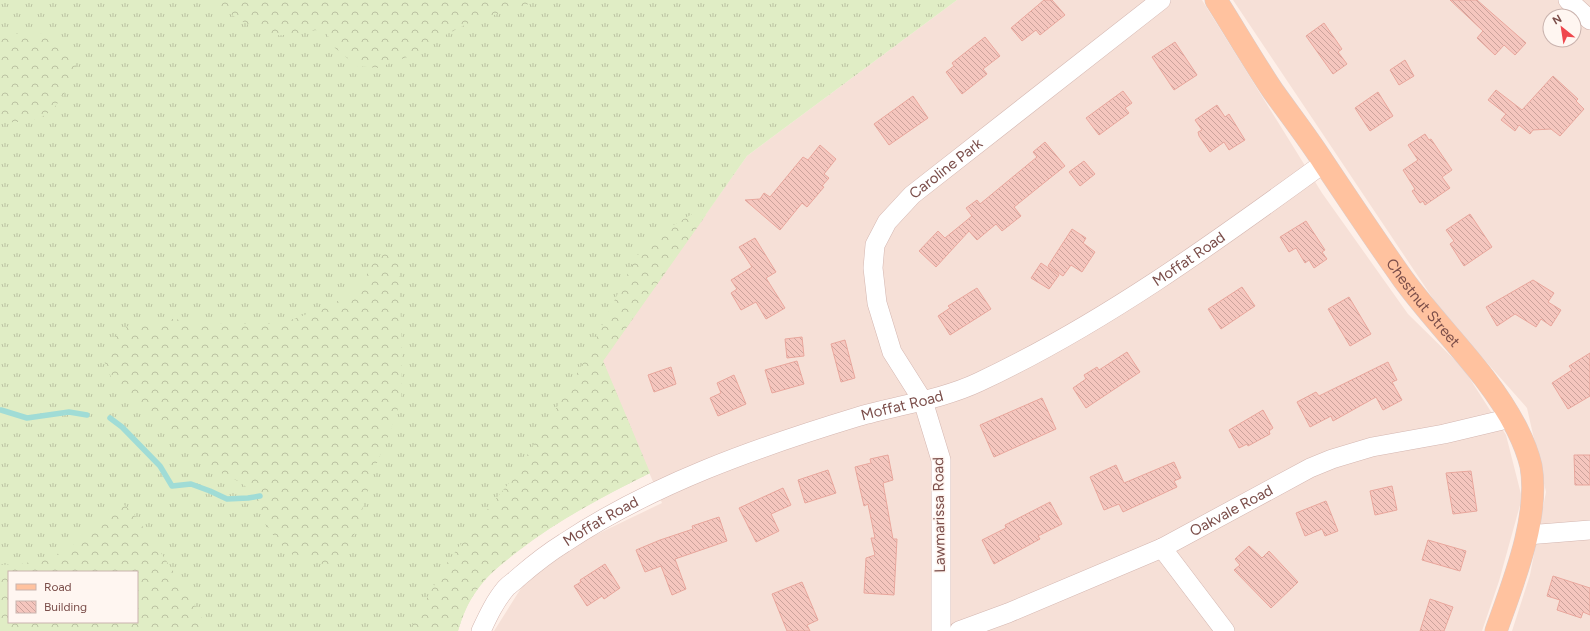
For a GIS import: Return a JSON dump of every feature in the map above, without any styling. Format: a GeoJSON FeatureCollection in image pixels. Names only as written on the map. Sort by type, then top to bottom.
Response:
{"type":"FeatureCollection","features":[{"type":"Feature","properties":{"kind":"main road","name":"Chestnut Street"},"geometry":{"type":"LineString","coordinates":[[1216,0],[1272,90],[1403,279],[1426,310],[1489,383],[1511,418],[1526,447],[1531,468],[1532,498],[1527,535],[1513,585],[1496,631]]}},
{"type":"Feature","properties":{"kind":"street","name":"Caroline Park"},"geometry":{"type":"LineString","coordinates":[[923,401],[892,352],[877,304],[873,268],[875,245],[887,222],[912,196],[1161,0]]}},
{"type":"Feature","properties":{"kind":"street"},"geometry":{"type":"LineString","coordinates":[[1568,0],[1590,20]]}},
{"type":"Feature","properties":{"kind":"street","name":"Moffat Road"},"geometry":{"type":"LineString","coordinates":[[481,631],[489,613],[506,588],[543,557],[590,526],[658,490],[756,449],[860,416],[923,401],[977,383],[1087,324],[1156,281],[1209,246],[1324,163]]}},
{"type":"Feature","properties":{"kind":"street","name":"Lawmarissa Road"},"geometry":{"type":"LineString","coordinates":[[923,401],[941,460],[941,631]]}},
{"type":"Feature","properties":{"kind":"street","name":"Oakvale Road"},"geometry":{"type":"LineString","coordinates":[[959,631],[1008,613],[1162,548],[1284,482],[1332,459],[1372,447],[1444,434],[1511,418]]}},
{"type":"Feature","properties":{"kind":"street"},"geometry":{"type":"LineString","coordinates":[[1527,535],[1590,530]]}},
{"type":"Feature","properties":{"kind":"street"},"geometry":{"type":"LineString","coordinates":[[1162,548],[1224,631]]}},
{"type":"Feature","properties":{"kind":"shaded area"},"geometry":{"type":"Polygon","coordinates":[[[957,0],[1202,0],[1322,193],[1408,314],[1463,368],[1506,435],[1522,498],[1499,581],[1482,631],[494,631],[525,582],[585,540],[662,503],[602,361],[747,156],[957,0]]]}},
{"type":"Feature","properties":{"kind":"shaded area"},"geometry":{"type":"Polygon","coordinates":[[[1233,0],[1590,0],[1590,631],[1512,631],[1530,575],[1546,492],[1527,408],[1442,312],[1233,0]]]}},
{"type":"Feature","properties":{"kind":"green space"},"geometry":{"type":"Polygon","coordinates":[[[0,0],[957,0],[747,156],[603,361],[650,473],[598,500],[548,529],[501,565],[481,584],[461,620],[458,631],[0,631],[0,0]]]}},
{"type":"Feature","properties":{"kind":"green space"},"geometry":{"type":"Polygon","coordinates":[[[203,0],[535,0],[529,4],[471,22],[441,37],[410,56],[377,68],[357,66],[335,48],[324,29],[275,35],[247,24],[203,0]]]}},
{"type":"Feature","properties":{"kind":"green space"},"geometry":{"type":"Polygon","coordinates":[[[45,33],[57,39],[68,48],[72,54],[76,66],[76,74],[74,79],[56,105],[43,116],[25,121],[0,122],[0,34],[45,33]]]}},
{"type":"Feature","properties":{"kind":"green space"},"geometry":{"type":"Polygon","coordinates":[[[694,213],[706,215],[603,361],[650,473],[566,518],[519,550],[496,568],[481,584],[474,595],[461,620],[458,631],[410,631],[416,617],[447,563],[513,478],[562,399],[586,358],[636,257],[658,234],[694,213]]]}},
{"type":"Feature","properties":{"kind":"green space"},"geometry":{"type":"Polygon","coordinates":[[[387,249],[394,250],[399,268],[402,357],[401,399],[393,424],[373,473],[356,531],[343,556],[330,566],[295,557],[278,542],[266,525],[251,491],[240,482],[221,473],[173,440],[124,394],[111,377],[104,361],[112,340],[128,326],[173,319],[210,323],[267,324],[294,319],[323,308],[346,297],[363,281],[372,265],[387,249]]]}},
{"type":"Feature","properties":{"kind":"green space"},"geometry":{"type":"Polygon","coordinates":[[[121,502],[134,514],[189,594],[209,631],[0,631],[0,565],[21,564],[45,559],[67,550],[96,524],[107,511],[121,502]]]}},
{"type":"Feature","properties":{"kind":"building"},"geometry":{"type":"Polygon","coordinates":[[[1044,0],[1052,0],[1065,15],[1040,35],[1036,30],[1022,41],[1011,28],[1044,0]]]}},
{"type":"Feature","properties":{"kind":"building"},"geometry":{"type":"Polygon","coordinates":[[[1450,0],[1477,0],[1526,43],[1515,55],[1504,45],[1495,55],[1477,38],[1483,31],[1450,0]]]}},
{"type":"Feature","properties":{"kind":"building"},"geometry":{"type":"Polygon","coordinates":[[[1324,23],[1342,49],[1338,52],[1347,64],[1333,74],[1306,36],[1324,23]]]}},
{"type":"Feature","properties":{"kind":"building"},"geometry":{"type":"Polygon","coordinates":[[[985,37],[1000,56],[983,69],[987,74],[962,94],[946,72],[954,66],[952,63],[985,37]]]}},
{"type":"Feature","properties":{"kind":"building"},"geometry":{"type":"Polygon","coordinates":[[[1175,42],[1197,75],[1174,90],[1152,57],[1175,42]]]}},
{"type":"Feature","properties":{"kind":"building"},"geometry":{"type":"Polygon","coordinates":[[[1405,60],[1414,76],[1399,85],[1390,70],[1405,60]]]}},
{"type":"Feature","properties":{"kind":"building"},"geometry":{"type":"Polygon","coordinates":[[[1553,76],[1578,99],[1576,101],[1584,109],[1560,136],[1551,129],[1533,130],[1530,134],[1519,125],[1515,131],[1501,120],[1506,114],[1488,100],[1496,90],[1522,110],[1553,76]]]}},
{"type":"Feature","properties":{"kind":"building"},"geometry":{"type":"Polygon","coordinates":[[[1123,91],[1132,103],[1125,108],[1129,113],[1099,135],[1086,118],[1123,91]]]}},
{"type":"Feature","properties":{"kind":"building"},"geometry":{"type":"Polygon","coordinates":[[[1378,92],[1393,116],[1370,131],[1355,108],[1378,92]]]}},
{"type":"Feature","properties":{"kind":"building"},"geometry":{"type":"Polygon","coordinates":[[[913,96],[928,118],[889,145],[874,124],[913,96]]]}},
{"type":"Feature","properties":{"kind":"building"},"geometry":{"type":"Polygon","coordinates":[[[1217,105],[1225,117],[1229,114],[1245,140],[1229,150],[1224,142],[1210,152],[1199,136],[1198,132],[1202,130],[1195,120],[1217,105]]]}},
{"type":"Feature","properties":{"kind":"building"},"geometry":{"type":"Polygon","coordinates":[[[1425,134],[1429,140],[1431,139],[1452,170],[1442,177],[1450,188],[1425,205],[1423,201],[1420,203],[1412,191],[1415,189],[1403,170],[1418,160],[1408,145],[1425,134]]]}},
{"type":"Feature","properties":{"kind":"building"},"geometry":{"type":"Polygon","coordinates":[[[1045,142],[1065,166],[1014,207],[1021,216],[1002,231],[996,224],[977,240],[969,231],[936,267],[919,251],[938,231],[945,238],[972,216],[966,208],[977,200],[980,204],[1037,157],[1033,152],[1045,142]]]}},
{"type":"Feature","properties":{"kind":"building"},"geometry":{"type":"Polygon","coordinates":[[[820,145],[836,159],[824,174],[829,178],[822,186],[824,187],[807,207],[802,203],[780,230],[745,200],[760,199],[764,193],[770,197],[803,157],[808,160],[820,145]]]}},
{"type":"Feature","properties":{"kind":"building"},"geometry":{"type":"Polygon","coordinates":[[[1084,161],[1095,174],[1080,186],[1069,172],[1084,161]]]}},
{"type":"Feature","properties":{"kind":"building"},"geometry":{"type":"Polygon","coordinates":[[[1470,214],[1492,247],[1464,266],[1450,244],[1454,241],[1446,230],[1470,214]]]}},
{"type":"Feature","properties":{"kind":"building"},"geometry":{"type":"Polygon","coordinates":[[[1306,221],[1325,250],[1322,252],[1327,259],[1314,268],[1309,260],[1305,263],[1296,248],[1289,252],[1280,237],[1306,221]]]}},
{"type":"Feature","properties":{"kind":"building"},"geometry":{"type":"Polygon","coordinates":[[[1072,229],[1086,238],[1083,243],[1095,252],[1082,272],[1071,265],[1063,276],[1048,266],[1072,229]]]}},
{"type":"Feature","properties":{"kind":"building"},"geometry":{"type":"Polygon","coordinates":[[[755,238],[776,272],[766,278],[785,308],[766,319],[756,302],[741,310],[731,293],[737,289],[731,280],[752,267],[739,247],[755,238]]]}},
{"type":"Feature","properties":{"kind":"building"},"geometry":{"type":"Polygon","coordinates":[[[1041,263],[1059,275],[1049,289],[1031,278],[1041,263]]]}},
{"type":"Feature","properties":{"kind":"building"},"geometry":{"type":"Polygon","coordinates":[[[1533,280],[1554,293],[1548,302],[1561,310],[1551,326],[1541,319],[1536,327],[1515,314],[1497,326],[1486,307],[1533,280]]]}},
{"type":"Feature","properties":{"kind":"building"},"geometry":{"type":"Polygon","coordinates":[[[1242,287],[1255,306],[1221,329],[1208,309],[1242,287]]]}},
{"type":"Feature","properties":{"kind":"building"},"geometry":{"type":"Polygon","coordinates":[[[977,288],[991,309],[950,335],[938,316],[950,308],[948,306],[977,288]]]}},
{"type":"Feature","properties":{"kind":"building"},"geometry":{"type":"Polygon","coordinates":[[[1349,297],[1371,334],[1350,346],[1328,309],[1349,297]]]}},
{"type":"Feature","properties":{"kind":"building"},"geometry":{"type":"Polygon","coordinates":[[[802,337],[804,356],[787,358],[785,339],[802,337]]]}},
{"type":"Feature","properties":{"kind":"building"},"geometry":{"type":"Polygon","coordinates":[[[845,340],[855,378],[841,382],[831,344],[845,340]]]}},
{"type":"Feature","properties":{"kind":"building"},"geometry":{"type":"Polygon","coordinates":[[[1127,352],[1140,372],[1086,408],[1073,388],[1086,379],[1084,375],[1097,367],[1099,370],[1127,352]]]}},
{"type":"Feature","properties":{"kind":"building"},"geometry":{"type":"Polygon","coordinates":[[[1590,353],[1590,396],[1568,409],[1552,383],[1572,370],[1569,366],[1590,353]]]}},
{"type":"Feature","properties":{"kind":"building"},"geometry":{"type":"Polygon","coordinates":[[[797,361],[804,384],[772,393],[765,370],[797,361]]]}},
{"type":"Feature","properties":{"kind":"building"},"geometry":{"type":"Polygon","coordinates":[[[1388,362],[1397,380],[1392,382],[1402,400],[1383,410],[1376,397],[1333,421],[1331,416],[1310,427],[1297,402],[1316,392],[1319,396],[1388,362]]]}},
{"type":"Feature","properties":{"kind":"building"},"geometry":{"type":"Polygon","coordinates":[[[671,367],[676,384],[654,392],[648,375],[671,367]]]}},
{"type":"Feature","properties":{"kind":"building"},"geometry":{"type":"Polygon","coordinates":[[[734,375],[746,404],[718,416],[710,398],[721,393],[717,383],[734,375]]]}},
{"type":"Feature","properties":{"kind":"building"},"geometry":{"type":"Polygon","coordinates":[[[1042,398],[1056,429],[994,457],[980,425],[1042,398]]]}},
{"type":"Feature","properties":{"kind":"building"},"geometry":{"type":"Polygon","coordinates":[[[1263,410],[1273,428],[1269,431],[1270,434],[1248,446],[1247,444],[1239,448],[1229,430],[1263,410]]]}},
{"type":"Feature","properties":{"kind":"building"},"geometry":{"type":"Polygon","coordinates":[[[888,455],[893,480],[883,483],[893,539],[897,539],[894,595],[864,593],[866,558],[875,555],[871,538],[875,538],[868,504],[864,506],[855,467],[871,463],[870,459],[888,455]]]}},
{"type":"Feature","properties":{"kind":"building"},"geometry":{"type":"Polygon","coordinates":[[[1574,455],[1590,455],[1590,485],[1575,485],[1574,455]]]}},
{"type":"Feature","properties":{"kind":"building"},"geometry":{"type":"Polygon","coordinates":[[[1174,462],[1181,478],[1174,481],[1177,487],[1123,512],[1119,504],[1104,510],[1090,477],[1116,465],[1124,483],[1174,462]]]}},
{"type":"Feature","properties":{"kind":"building"},"geometry":{"type":"Polygon","coordinates":[[[828,470],[836,493],[805,503],[798,480],[828,470]]]}},
{"type":"Feature","properties":{"kind":"building"},"geometry":{"type":"Polygon","coordinates":[[[1471,471],[1477,511],[1453,514],[1446,473],[1471,471]]]}},
{"type":"Feature","properties":{"kind":"building"},"geometry":{"type":"Polygon","coordinates":[[[1392,486],[1397,510],[1375,515],[1370,491],[1392,486]]]}},
{"type":"Feature","properties":{"kind":"building"},"geometry":{"type":"Polygon","coordinates":[[[783,488],[791,505],[771,514],[779,531],[756,542],[739,508],[783,488]]]}},
{"type":"Feature","properties":{"kind":"building"},"geometry":{"type":"Polygon","coordinates":[[[1326,501],[1338,531],[1325,536],[1322,529],[1305,536],[1296,513],[1326,501]]]}},
{"type":"Feature","properties":{"kind":"building"},"geometry":{"type":"Polygon","coordinates":[[[1050,502],[1062,524],[1038,536],[1040,539],[994,564],[982,540],[1006,528],[1005,525],[1050,502]]]}},
{"type":"Feature","properties":{"kind":"building"},"geometry":{"type":"Polygon","coordinates":[[[719,517],[727,541],[675,559],[686,589],[672,595],[661,566],[645,572],[636,550],[693,529],[692,526],[719,517]]]}},
{"type":"Feature","properties":{"kind":"building"},"geometry":{"type":"Polygon","coordinates":[[[1428,540],[1466,551],[1460,571],[1422,560],[1428,540]]]}},
{"type":"Feature","properties":{"kind":"building"},"geometry":{"type":"Polygon","coordinates":[[[1249,546],[1262,558],[1269,551],[1298,582],[1271,608],[1234,570],[1240,565],[1235,559],[1249,546]]]}},
{"type":"Feature","properties":{"kind":"building"},"geometry":{"type":"Polygon","coordinates":[[[605,564],[620,588],[604,599],[602,596],[587,606],[574,586],[581,582],[580,580],[605,564]]]}},
{"type":"Feature","properties":{"kind":"building"},"geometry":{"type":"Polygon","coordinates":[[[1553,576],[1590,588],[1590,615],[1583,612],[1581,618],[1557,610],[1560,600],[1547,596],[1553,576]]]}},
{"type":"Feature","properties":{"kind":"building"},"geometry":{"type":"Polygon","coordinates":[[[802,582],[818,620],[807,625],[810,631],[787,631],[772,594],[802,582]]]}},
{"type":"Feature","properties":{"kind":"building"},"geometry":{"type":"Polygon","coordinates":[[[1430,599],[1453,607],[1444,631],[1420,631],[1430,599]]]}},
{"type":"Feature","properties":{"kind":"waterway"},"geometry":{"type":"LineString","coordinates":[[1,410],[27,418],[69,412],[87,415]]}},
{"type":"Feature","properties":{"kind":"waterway"},"geometry":{"type":"LineString","coordinates":[[110,418],[122,427],[160,466],[172,486],[191,484],[227,499],[260,496]]}}]}
